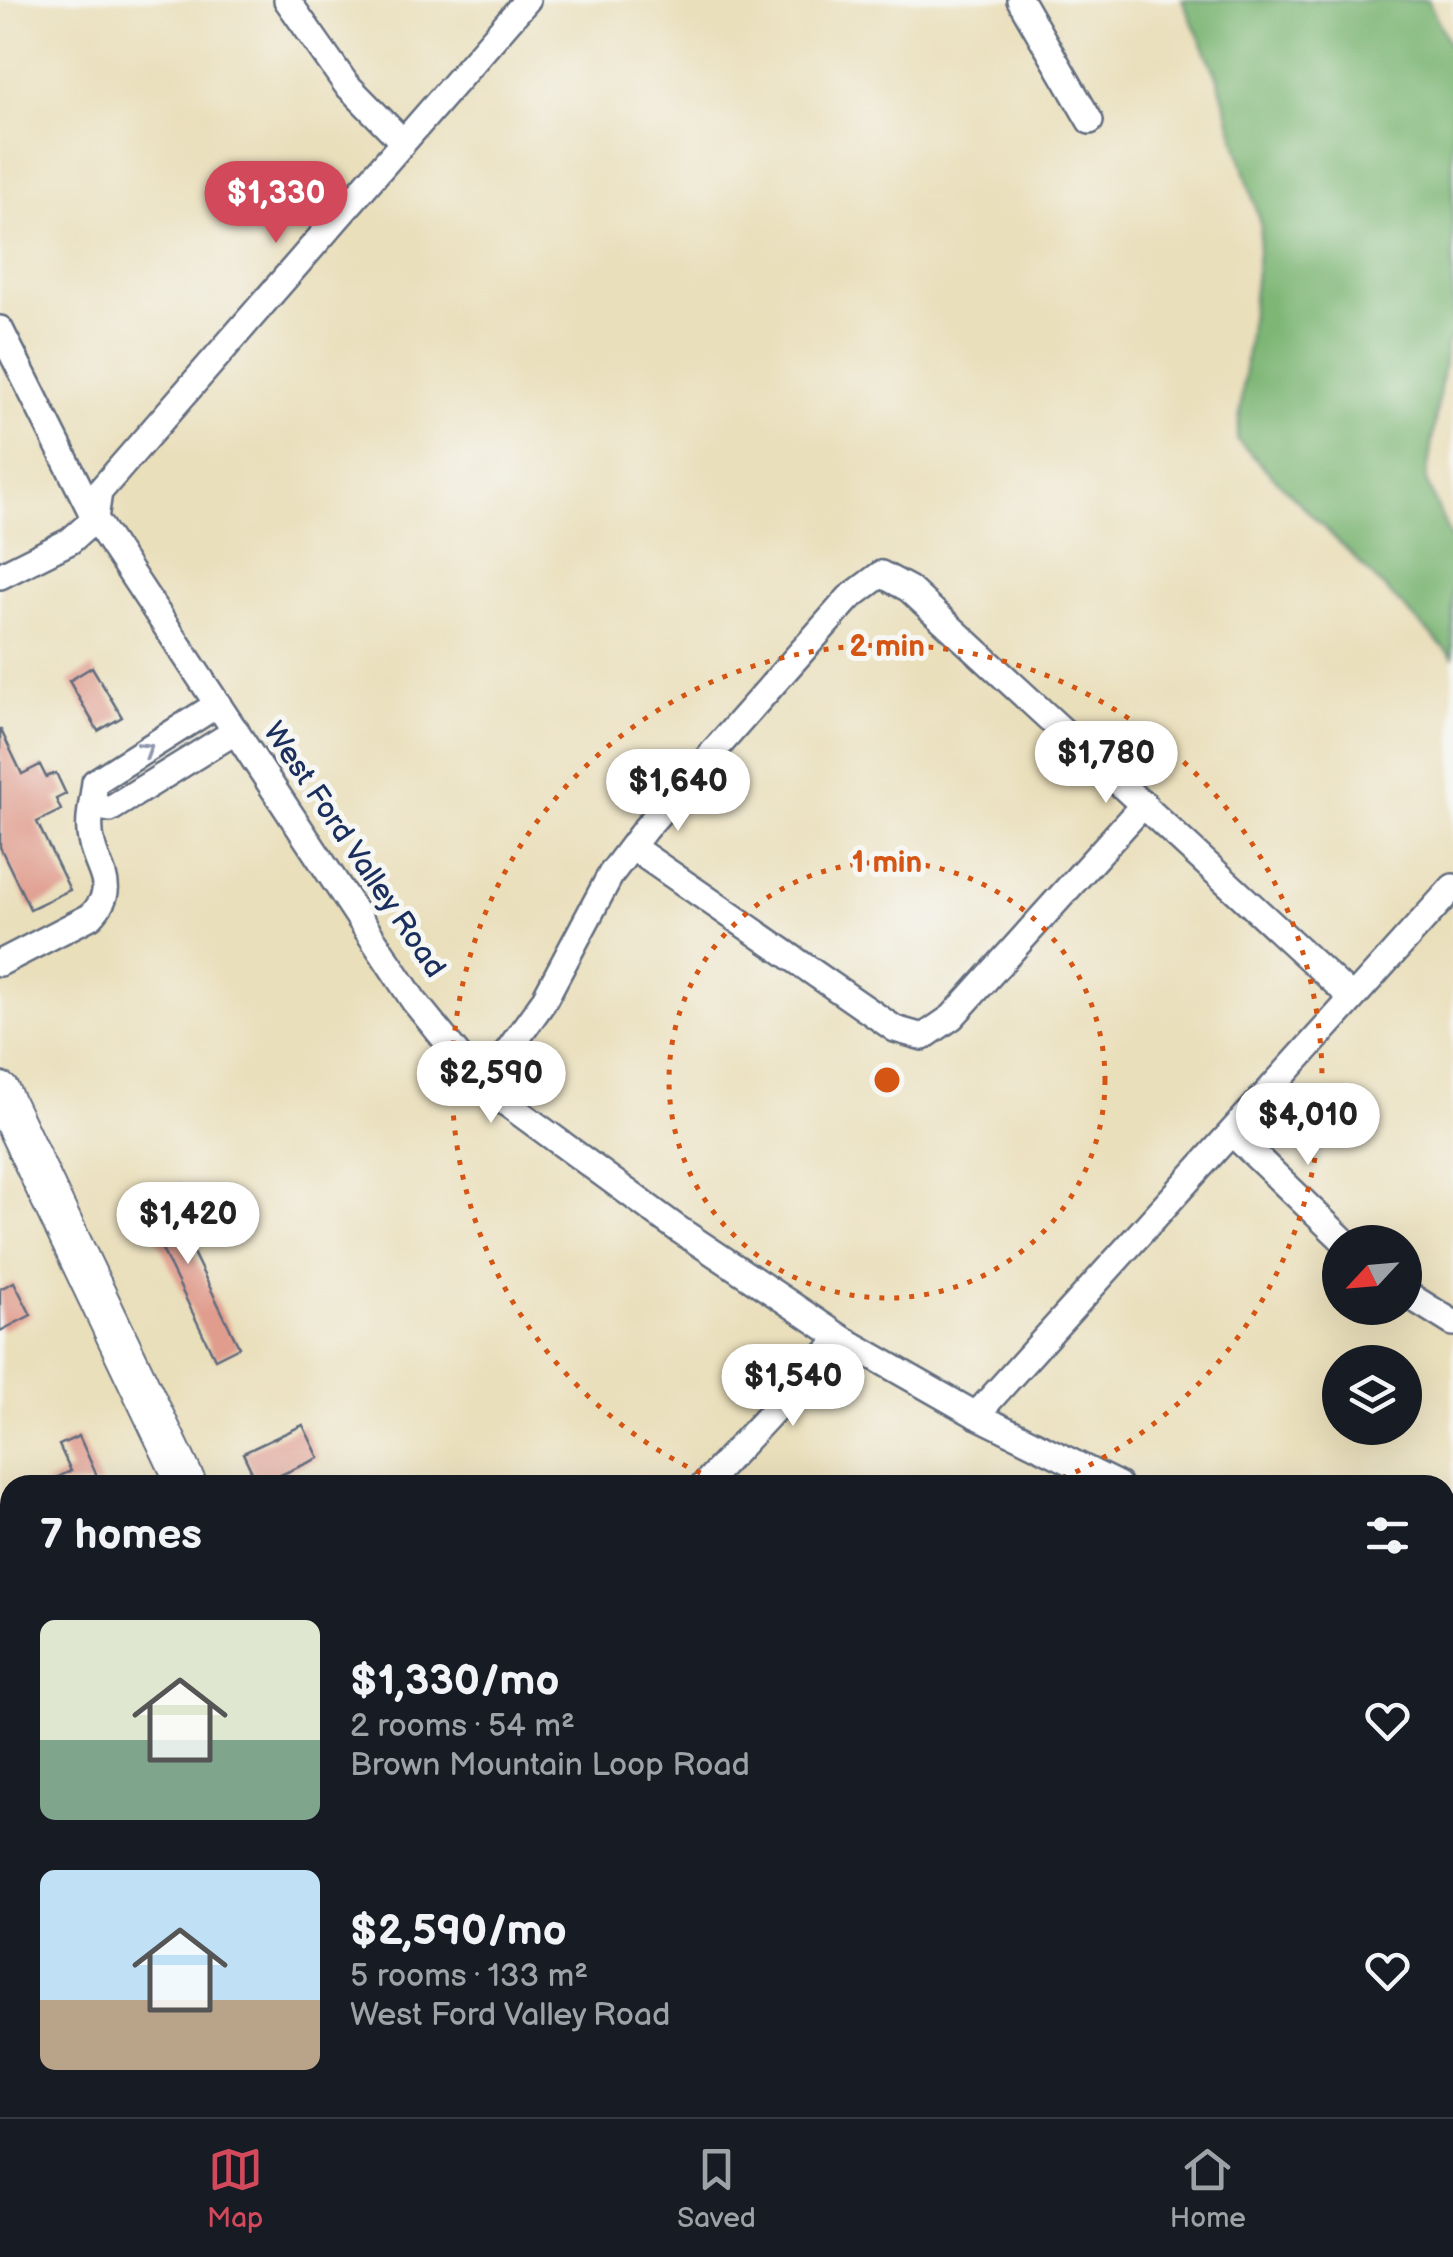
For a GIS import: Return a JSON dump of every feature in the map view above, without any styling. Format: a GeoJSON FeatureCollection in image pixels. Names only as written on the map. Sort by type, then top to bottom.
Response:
{"type":"FeatureCollection","features":[{"type":"Feature","properties":{"kind":"highway"},"geometry":{"type":"LineString","coordinates":[[0,1092],[182,1475]]}},
{"type":"Feature","properties":{"kind":"street"},"geometry":{"type":"LineString","coordinates":[[287,0],[346,84],[403,142]]}},
{"type":"Feature","properties":{"kind":"street"},"geometry":{"type":"LineString","coordinates":[[0,576],[70,540],[95,518],[99,492],[528,0]]}},
{"type":"Feature","properties":{"kind":"street"},"geometry":{"type":"LineString","coordinates":[[1020,0],[1090,121]]}},
{"type":"Feature","properties":{"kind":"street","name":"West Ford Valley Road"},"geometry":{"type":"LineString","coordinates":[[0,329],[95,518],[414,1001],[483,1086],[598,1172],[841,1338],[1076,1475]]}},
{"type":"Feature","properties":{"kind":"street"},"geometry":{"type":"LineString","coordinates":[[483,1086],[543,1002],[611,874],[849,598],[880,574],[910,589],[1352,998]]}},
{"type":"Feature","properties":{"kind":"street"},"geometry":{"type":"LineString","coordinates":[[0,962],[91,916],[107,894],[91,842],[95,782],[218,704]]}},
{"type":"Feature","properties":{"kind":"street"},"geometry":{"type":"LineString","coordinates":[[92,806],[110,809],[236,731]]}},
{"type":"Feature","properties":{"kind":"street"},"geometry":{"type":"LineString","coordinates":[[632,848],[895,1030],[923,1036],[952,1017],[1144,804]]}},
{"type":"Feature","properties":{"kind":"street"},"geometry":{"type":"LineString","coordinates":[[976,1415],[1453,886]]}},
{"type":"Feature","properties":{"kind":"street"},"geometry":{"type":"LineString","coordinates":[[1232,1133],[1327,1225]]}},
{"type":"Feature","properties":{"kind":"street"},"geometry":{"type":"LineString","coordinates":[[1422,1304],[1453,1322]]}},
{"type":"Feature","properties":{"kind":"street"},"geometry":{"type":"LineString","coordinates":[[713,1475],[841,1338]]}},
{"type":"Feature","properties":{"kind":"green space"},"geometry":{"type":"Polygon","coordinates":[[[1182,0],[1428,0],[1453,52],[1453,335],[1447,343],[1426,480],[1453,544],[1453,657],[1237,440],[1261,227],[1217,76],[1182,0]]]}},
{"type":"Feature","properties":{"kind":"building"},"geometry":{"type":"Polygon","coordinates":[[[92,667],[122,717],[98,731],[69,681],[92,667]]]}},
{"type":"Feature","properties":{"kind":"building"},"geometry":{"type":"Polygon","coordinates":[[[0,728],[22,774],[40,765],[46,777],[56,773],[66,794],[56,799],[61,810],[37,822],[70,890],[30,909],[0,847],[0,728]]]}},
{"type":"Feature","properties":{"kind":"building"},"geometry":{"type":"Polygon","coordinates":[[[182,1184],[195,1211],[185,1216],[189,1224],[181,1228],[239,1347],[215,1359],[140,1204],[182,1184]]]}},
{"type":"Feature","properties":{"kind":"building"},"geometry":{"type":"Polygon","coordinates":[[[14,1282],[31,1315],[0,1331],[0,1289],[14,1282]]]}},
{"type":"Feature","properties":{"kind":"building"},"geometry":{"type":"Polygon","coordinates":[[[303,1425],[319,1458],[281,1475],[253,1475],[243,1453],[303,1425]]]}},
{"type":"Feature","properties":{"kind":"building"},"geometry":{"type":"Polygon","coordinates":[[[79,1436],[97,1475],[62,1475],[71,1471],[59,1445],[79,1436]]]}}]}
